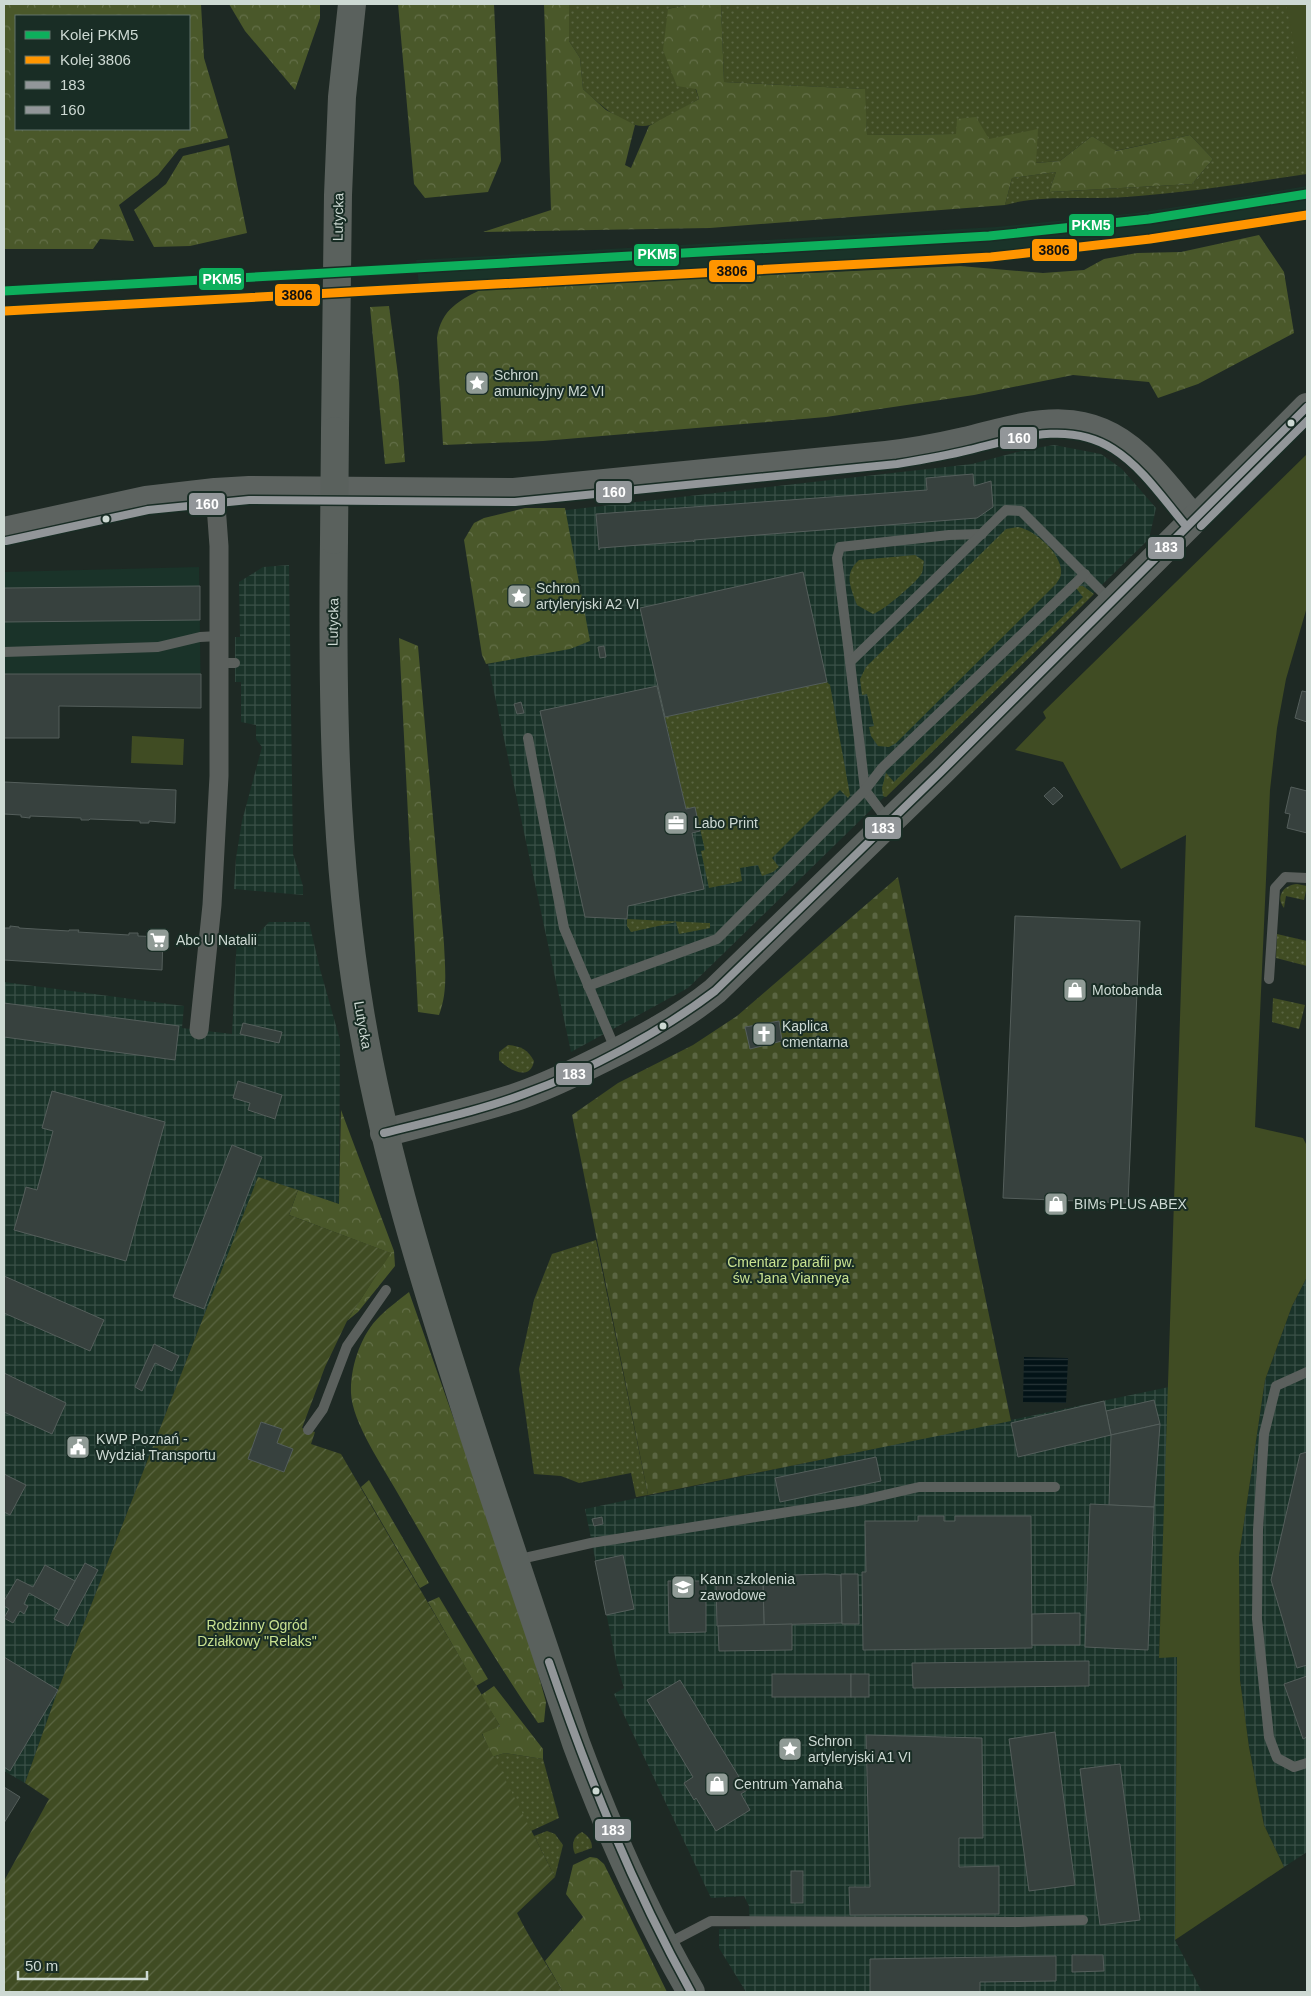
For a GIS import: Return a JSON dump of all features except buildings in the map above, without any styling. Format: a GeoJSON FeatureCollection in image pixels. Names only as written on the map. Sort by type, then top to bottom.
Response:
{"type":"FeatureCollection","features":[{"type":"Feature","properties":{"kind":"main road","name":"Lutycka"},"geometry":{"type":"LineString","coordinates":[[352,4],[342,97],[338,195],[332,677],[338,806],[346,908],[360,1011],[384,1133],[408,1225],[515,1560],[576,1743],[594,1792],[634,1885],[664,1945],[691,1992]]}},
{"type":"Feature","properties":{"kind":"street"},"geometry":{"type":"LineString","coordinates":[[384,1133],[515,1097],[555,1082],[617,1052],[674,1021],[715,991],[890,822],[1307,407]]}},
{"type":"Feature","properties":{"kind":"street"},"geometry":{"type":"LineString","coordinates":[[4,531],[146,500],[215,492],[249,490],[496,492],[543,490],[886,456],[933,448],[1025,426],[1054,422],[1089,428],[1124,445],[1138,456],[1194,520]]}},
{"type":"Feature","properties":{"kind":"street"},"geometry":{"type":"LineString","coordinates":[[199,1030],[214,883],[227,663],[219,636],[219,546],[215,492]]}},
{"type":"Feature","properties":{"kind":"lane"},"geometry":{"type":"LineString","coordinates":[[850,662],[1006,510],[1021,511],[1112,602]]}},
{"type":"Feature","properties":{"kind":"lane"},"geometry":{"type":"LineString","coordinates":[[890,822],[878,810],[865,790],[837,558],[840,547],[949,535],[982,534]]}},
{"type":"Feature","properties":{"kind":"lane"},"geometry":{"type":"LineString","coordinates":[[588,986],[717,939],[865,790],[882,768],[1085,574]]}},
{"type":"Feature","properties":{"kind":"lane"},"geometry":{"type":"LineString","coordinates":[[4,652],[158,647],[200,637],[219,636]]}},
{"type":"Feature","properties":{"kind":"lane"},"geometry":{"type":"LineString","coordinates":[[528,738],[564,928],[617,1052]]}},
{"type":"Feature","properties":{"kind":"lane"},"geometry":{"type":"LineString","coordinates":[[1269,978],[1275,888],[1285,877],[1307,878]]}},
{"type":"Feature","properties":{"kind":"lane"},"geometry":{"type":"LineString","coordinates":[[308,1430],[323,1409],[347,1346],[386,1290]]}},
{"type":"Feature","properties":{"kind":"lane"},"geometry":{"type":"LineString","coordinates":[[1307,1372],[1276,1386],[1264,1434],[1258,1530],[1258,1619],[1269,1737],[1276,1758],[1294,1767],[1307,1763]]}},
{"type":"Feature","properties":{"kind":"lane"},"geometry":{"type":"LineString","coordinates":[[515,1560],[591,1543],[858,1501],[919,1487],[1055,1487]]}},
{"type":"Feature","properties":{"kind":"lane"},"geometry":{"type":"LineString","coordinates":[[664,1945],[711,1921],[1019,1922],[1082,1920]]}},
{"type":"Feature","properties":{"kind":"shaded area"},"geometry":{"type":"Polygon","coordinates":[[[1307,186],[1307,213],[1138,240],[995,254],[450,285],[449,282],[419,285],[416,260],[996,227],[1136,213],[1307,186]]]}},
{"type":"Feature","properties":{"kind":"shaded area"},"geometry":{"type":"Polygon","coordinates":[[[1054,445],[1101,454],[1122,469],[1156,508],[1149,539],[688,988],[571,1052],[488,664],[584,641],[558,511],[972,464],[1025,450],[1054,445]]]}},
{"type":"Feature","properties":{"kind":"shaded area"},"geometry":{"type":"Polygon","coordinates":[[[289,565],[293,854],[303,886],[303,895],[234,889],[236,858],[242,821],[262,747],[256,739],[256,725],[241,722],[241,682],[235,682],[235,637],[240,637],[239,582],[263,567],[289,565]]]}},
{"type":"Feature","properties":{"kind":"shaded area"},"geometry":{"type":"Polygon","coordinates":[[[199,567],[201,708],[59,706],[59,738],[4,738],[4,572],[199,567]]]}},
{"type":"Feature","properties":{"kind":"shaded area","name":"KWP Poznań - Wydział Transportu"},"geometry":{"type":"Polygon","coordinates":[[[269,922],[309,922],[340,1040],[339,1204],[258,1177],[58,1690],[25,1783],[4,1771],[4,982],[184,1006],[182,1028],[232,1034],[237,936],[255,937],[269,922]]]}},
{"type":"Feature","properties":{"kind":"shaded area"},"geometry":{"type":"Polygon","coordinates":[[[1307,1277],[1307,1852],[1284,1867],[1264,1825],[1249,1747],[1240,1680],[1239,1556],[1265,1380],[1292,1306],[1307,1277]]]}},
{"type":"Feature","properties":{"kind":"shaded area"},"geometry":{"type":"Polygon","coordinates":[[[1024,1357],[1068,1358],[1066,1403],[1023,1402],[1024,1357]]]}},
{"type":"Feature","properties":{"kind":"shaded area"},"geometry":{"type":"Polygon","coordinates":[[[1169,1387],[1159,1657],[1177,1657],[1175,1940],[1202,1992],[746,1992],[719,1948],[719,1929],[750,1929],[749,1906],[744,1896],[711,1898],[614,1694],[624,1688],[617,1666],[585,1509],[1169,1387]]]}},
{"type":"Feature","properties":{"kind":"green space"},"geometry":{"type":"Polygon","coordinates":[[[4,4],[201,4],[204,58],[228,138],[179,149],[158,175],[119,205],[134,241],[100,239],[93,249],[4,249],[4,4]]]}},
{"type":"Feature","properties":{"kind":"green space"},"geometry":{"type":"Polygon","coordinates":[[[229,4],[320,4],[320,18],[295,90],[245,31],[229,4]]]}},
{"type":"Feature","properties":{"kind":"green space"},"geometry":{"type":"Polygon","coordinates":[[[398,4],[494,4],[501,161],[488,192],[425,198],[414,184],[398,4]]]}},
{"type":"Feature","properties":{"kind":"green space"},"geometry":{"type":"Polygon","coordinates":[[[544,4],[569,4],[569,41],[580,58],[583,89],[606,110],[635,125],[625,165],[631,168],[649,126],[699,99],[696,89],[677,86],[663,50],[668,9],[690,4],[721,4],[724,82],[865,89],[867,135],[956,134],[957,119],[976,117],[989,139],[1038,129],[1036,163],[1060,161],[1092,136],[1116,151],[1190,135],[1213,159],[1192,184],[1049,192],[1056,172],[1012,178],[1005,205],[710,228],[483,232],[551,210],[544,4]]]}},
{"type":"Feature","properties":{"kind":"green space"},"geometry":{"type":"Polygon","coordinates":[[[569,4],[690,4],[668,9],[699,99],[662,120],[642,126],[623,120],[605,108],[583,89],[580,58],[569,41],[569,4]]]}},
{"type":"Feature","properties":{"kind":"green space"},"geometry":{"type":"Polygon","coordinates":[[[721,4],[1307,4],[1307,174],[1172,193],[1111,198],[1049,198],[1005,205],[1012,178],[1056,172],[1049,192],[1192,184],[1213,159],[1190,135],[1115,151],[1092,136],[1060,161],[1035,163],[988,139],[956,134],[867,135],[864,89],[724,82],[721,4]]]}},
{"type":"Feature","properties":{"kind":"green space"},"geometry":{"type":"Polygon","coordinates":[[[1286,4],[1307,4],[1307,107],[1286,4]]]}},
{"type":"Feature","properties":{"kind":"green space"},"geometry":{"type":"Polygon","coordinates":[[[229,145],[247,233],[190,246],[154,247],[134,210],[166,184],[183,156],[229,145]]]}},
{"type":"Feature","properties":{"kind":"green space"},"geometry":{"type":"Polygon","coordinates":[[[1259,235],[1284,272],[1294,333],[1198,384],[1158,398],[1149,382],[1073,375],[974,395],[826,417],[543,441],[443,445],[437,338],[439,328],[447,313],[453,307],[484,288],[960,266],[1043,273],[1084,270],[1104,259],[1137,253],[1181,252],[1259,235]]]}},
{"type":"Feature","properties":{"kind":"green space"},"geometry":{"type":"Polygon","coordinates":[[[389,306],[399,383],[405,462],[385,464],[370,307],[389,306]]]}},
{"type":"Feature","properties":{"kind":"green space"},"geometry":{"type":"Polygon","coordinates":[[[1307,454],[1307,607],[1286,679],[1277,728],[1270,790],[1255,1127],[1303,1138],[1307,1146],[1307,1277],[1292,1306],[1265,1380],[1239,1556],[1240,1680],[1249,1747],[1264,1825],[1284,1867],[1175,1940],[1177,1657],[1159,1658],[1186,835],[1121,869],[1063,762],[1015,750],[1046,718],[1043,712],[1307,454]]]}},
{"type":"Feature","properties":{"kind":"green space"},"geometry":{"type":"Polygon","coordinates":[[[525,508],[565,508],[590,641],[570,649],[486,664],[482,655],[464,540],[474,523],[484,518],[525,508]]]}},
{"type":"Feature","properties":{"kind":"green space"},"geometry":{"type":"Polygon","coordinates":[[[1018,527],[1040,538],[1053,551],[1060,566],[1061,574],[1058,582],[896,743],[889,747],[878,746],[871,736],[869,727],[874,726],[867,694],[862,695],[860,679],[866,667],[1006,529],[1018,527]]]}},
{"type":"Feature","properties":{"kind":"green space"},"geometry":{"type":"Polygon","coordinates":[[[915,555],[924,561],[922,573],[899,596],[873,614],[857,605],[851,587],[850,576],[854,565],[859,560],[915,555]]]}},
{"type":"Feature","properties":{"kind":"green space"},"geometry":{"type":"Polygon","coordinates":[[[1083,586],[1094,594],[886,797],[883,796],[882,788],[886,773],[894,782],[1083,597],[1076,588],[1083,586]]]}},
{"type":"Feature","properties":{"kind":"green space"},"geometry":{"type":"Polygon","coordinates":[[[399,638],[418,646],[444,944],[445,989],[439,1015],[418,1012],[399,638]]]}},
{"type":"Feature","properties":{"kind":"green space"},"geometry":{"type":"Polygon","coordinates":[[[827,682],[830,685],[850,795],[848,798],[840,790],[772,858],[779,867],[773,872],[762,876],[758,865],[740,868],[742,881],[709,888],[701,851],[705,850],[695,808],[686,809],[665,717],[827,682]]]}},
{"type":"Feature","properties":{"kind":"green space"},"geometry":{"type":"Polygon","coordinates":[[[132,736],[184,739],[183,765],[131,763],[132,736]]]}},
{"type":"Feature","properties":{"kind":"green space","name":"Cmentarz parafii pw. św. Jana Vianneya"},"geometry":{"type":"Polygon","coordinates":[[[898,877],[1011,1421],[648,1495],[572,1115],[618,1083],[693,1045],[737,1016],[898,877]]]}},
{"type":"Feature","properties":{"kind":"green space"},"geometry":{"type":"Polygon","coordinates":[[[1297,884],[1307,886],[1304,900],[1286,896],[1284,908],[1280,899],[1282,892],[1288,886],[1297,884]]]}},
{"type":"Feature","properties":{"kind":"green space"},"geometry":{"type":"Polygon","coordinates":[[[627,919],[710,923],[710,928],[679,934],[676,922],[631,932],[627,926],[627,919]]]}},
{"type":"Feature","properties":{"kind":"green space"},"geometry":{"type":"Polygon","coordinates":[[[1277,934],[1307,941],[1307,966],[1276,958],[1277,934]]]}},
{"type":"Feature","properties":{"kind":"green space"},"geometry":{"type":"Polygon","coordinates":[[[1273,998],[1305,1005],[1299,1029],[1272,1022],[1273,998]]]}},
{"type":"Feature","properties":{"kind":"green space"},"geometry":{"type":"Polygon","coordinates":[[[508,1045],[517,1046],[527,1051],[534,1061],[528,1071],[524,1073],[513,1070],[499,1060],[499,1052],[508,1045]]]}},
{"type":"Feature","properties":{"kind":"green space"},"geometry":{"type":"Polygon","coordinates":[[[341,1110],[394,1251],[395,1266],[358,1312],[347,1321],[390,1253],[289,1215],[298,1190],[339,1204],[341,1110]]]}},
{"type":"Feature","properties":{"kind":"green space","name":"Rodzinny Ogród Działkowy \"Relaks\""},"geometry":{"type":"Polygon","coordinates":[[[258,1177],[298,1190],[289,1215],[391,1253],[347,1321],[325,1367],[302,1428],[315,1432],[311,1444],[341,1454],[500,1726],[482,1734],[555,1877],[517,1913],[563,1992],[4,1992],[4,1881],[49,1799],[25,1783],[58,1690],[258,1177]]]}},
{"type":"Feature","properties":{"kind":"green space"},"geometry":{"type":"Polygon","coordinates":[[[596,1240],[648,1495],[636,1497],[631,1473],[579,1483],[561,1476],[534,1474],[519,1369],[534,1300],[552,1254],[596,1240]]]}},
{"type":"Feature","properties":{"kind":"green space"},"geometry":{"type":"Polygon","coordinates":[[[409,1292],[518,1601],[546,1702],[544,1722],[538,1723],[519,1695],[448,1580],[362,1430],[353,1405],[351,1393],[352,1373],[362,1341],[373,1323],[409,1292]]]}},
{"type":"Feature","properties":{"kind":"green space"},"geometry":{"type":"Polygon","coordinates":[[[369,1480],[429,1583],[420,1588],[361,1487],[369,1480]]]}},
{"type":"Feature","properties":{"kind":"green space"},"geometry":{"type":"Polygon","coordinates":[[[439,1597],[488,1679],[476,1686],[428,1602],[439,1597]]]}},
{"type":"Feature","properties":{"kind":"green space"},"geometry":{"type":"Polygon","coordinates":[[[494,1686],[543,1749],[543,1759],[505,1753],[492,1757],[482,1733],[500,1726],[481,1695],[494,1686]]]}},
{"type":"Feature","properties":{"kind":"green space"},"geometry":{"type":"Polygon","coordinates":[[[505,1753],[543,1759],[559,1818],[531,1831],[492,1757],[505,1753]]]}},
{"type":"Feature","properties":{"kind":"green space"},"geometry":{"type":"Polygon","coordinates":[[[547,1831],[555,1834],[563,1845],[555,1877],[534,1836],[547,1831]]]}},
{"type":"Feature","properties":{"kind":"green space"},"geometry":{"type":"Polygon","coordinates":[[[582,1832],[589,1838],[592,1848],[575,1854],[574,1841],[582,1832]]]}},
{"type":"Feature","properties":{"kind":"green space"},"geometry":{"type":"Polygon","coordinates":[[[590,1857],[597,1858],[604,1864],[667,1992],[563,1992],[545,1961],[583,1917],[566,1894],[573,1865],[590,1857]]]}},
{"type":"Feature","properties":{"kind":"rail line","name":"PKM5"},"geometry":{"type":"LineString","coordinates":[[4,291],[989,236],[1149,219],[1307,194]]}},
{"type":"Feature","properties":{"kind":"rail line","name":"3806"},"geometry":{"type":"LineString","coordinates":[[5,311],[991,257],[1150,239],[1307,215]]}},
{"type":"Feature","properties":{"kind":"transit line","name":"183"},"geometry":{"type":"LineString","coordinates":[[384,1133],[490,1106],[548,1085],[648,1036],[715,991],[941,772],[1307,407]]}},
{"type":"Feature","properties":{"kind":"transit line","name":"160"},"geometry":{"type":"LineString","coordinates":[[1201,526],[1307,421]]}},
{"type":"Feature","properties":{"kind":"transit line","name":"160"},"geometry":{"type":"LineString","coordinates":[[6,541],[148,510],[249,500],[515,502],[897,464],[1041,434],[1078,435],[1096,440],[1113,449],[1134,465],[1186,526]]}},
{"type":"Feature","properties":{"kind":"transit line","name":"183"},"geometry":{"type":"LineString","coordinates":[[549,1662],[579,1747],[612,1830],[649,1912],[691,1992]]}},
{"type":"Feature","properties":{"kind":"place","name":"Schron amunicyjny M2 VI"},"geometry":{"type":"Point","coordinates":[477,383]}},
{"type":"Feature","properties":{"kind":"place","name":"Schron artyleryjski A2 VI"},"geometry":{"type":"Point","coordinates":[519,596]}},
{"type":"Feature","properties":{"kind":"place","name":"Labo Print"},"geometry":{"type":"Point","coordinates":[676,823]}},
{"type":"Feature","properties":{"kind":"place","name":"Abc U Natalii"},"geometry":{"type":"Point","coordinates":[158,940]}},
{"type":"Feature","properties":{"kind":"place","name":"Motobanda"},"geometry":{"type":"Point","coordinates":[1075,990]}},
{"type":"Feature","properties":{"kind":"place","name":"Kaplica cmentarna"},"geometry":{"type":"Point","coordinates":[764,1034]}},
{"type":"Feature","properties":{"kind":"place","name":"BIMs PLUS ABEX"},"geometry":{"type":"Point","coordinates":[1056,1204]}},
{"type":"Feature","properties":{"kind":"place","name":"KWP Poznań - Wydział Transportu"},"geometry":{"type":"Point","coordinates":[78,1447]}},
{"type":"Feature","properties":{"kind":"place","name":"Kann szkolenia zawodowe"},"geometry":{"type":"Point","coordinates":[683,1587]}},
{"type":"Feature","properties":{"kind":"place","name":"Schron artyleryjski A1 VI"},"geometry":{"type":"Point","coordinates":[790,1749]}},
{"type":"Feature","properties":{"kind":"place","name":"Centrum Yamaha"},"geometry":{"type":"Point","coordinates":[717,1784]}}]}
